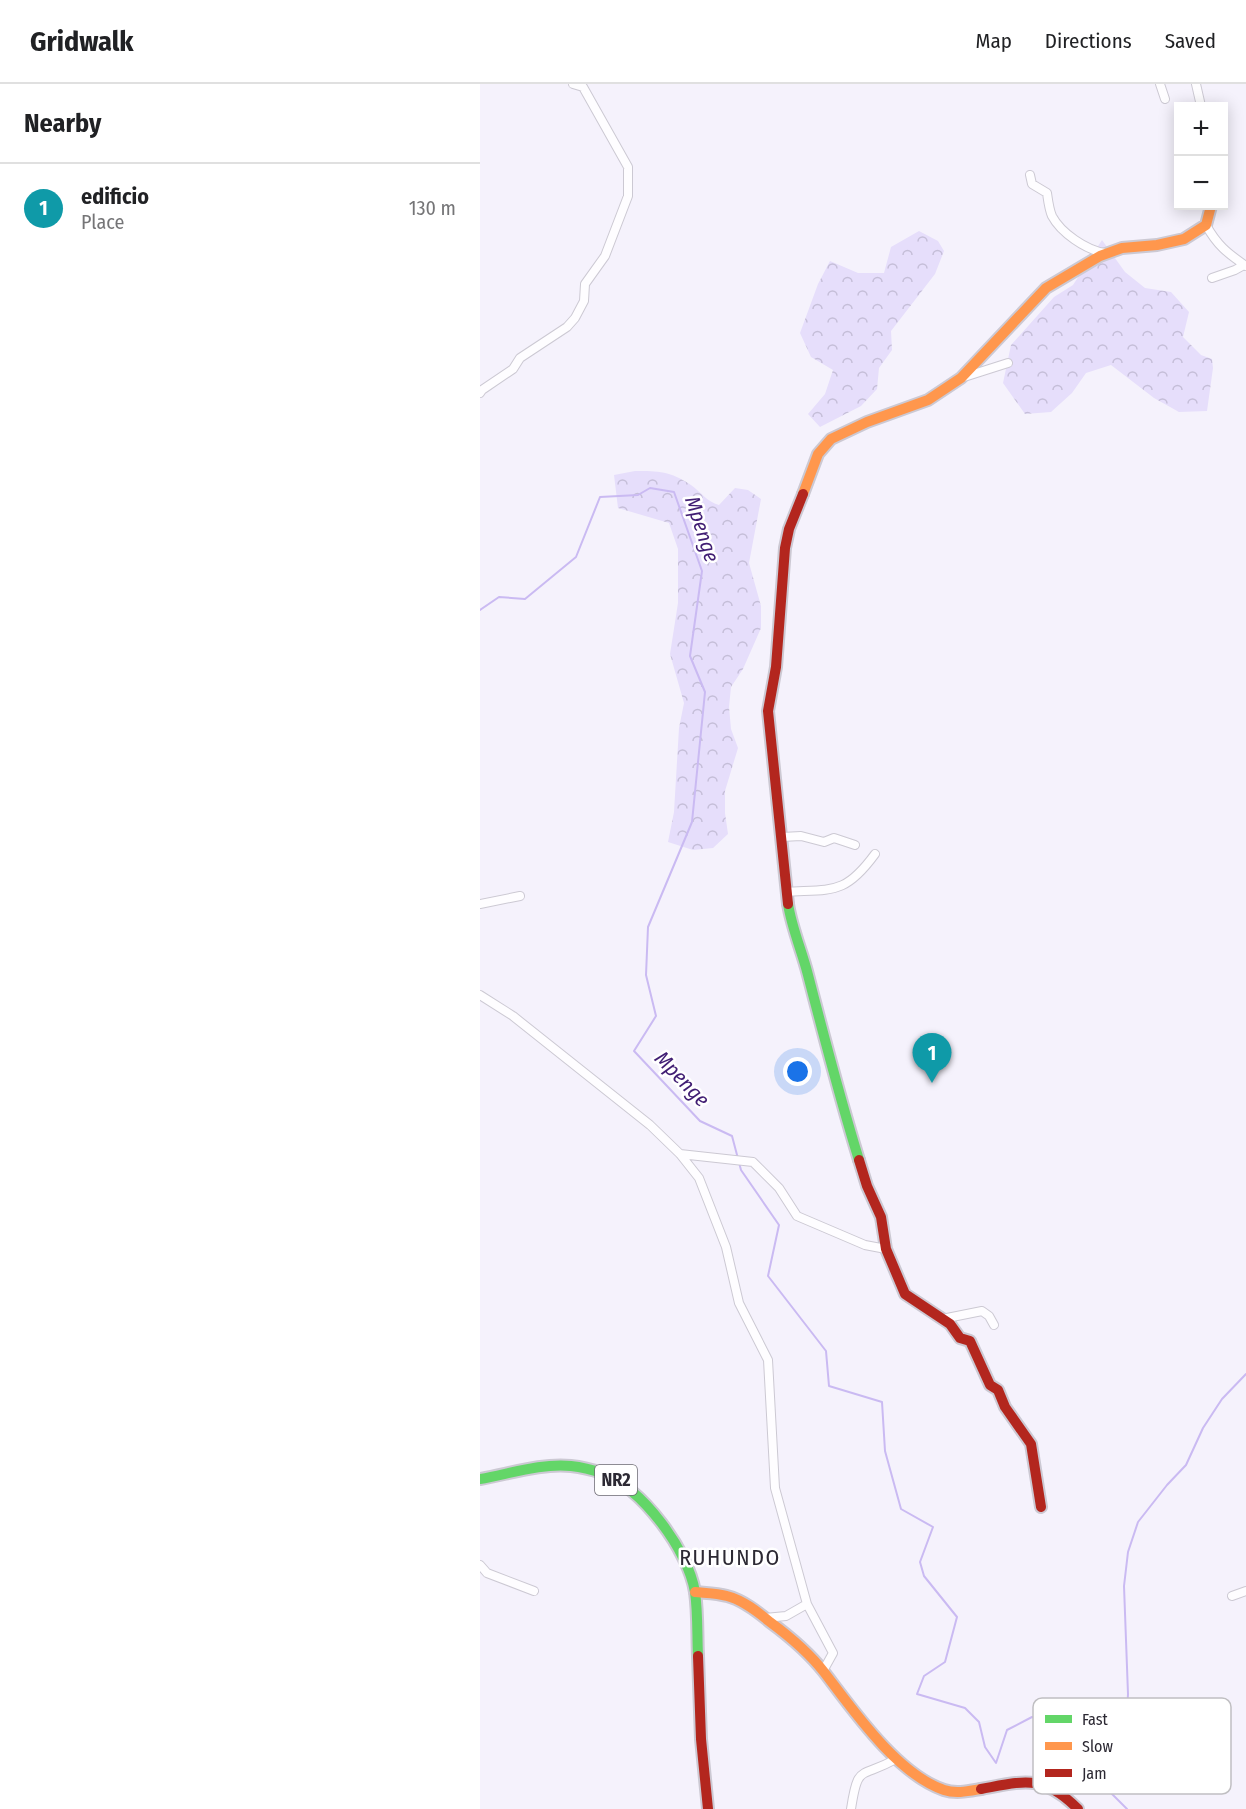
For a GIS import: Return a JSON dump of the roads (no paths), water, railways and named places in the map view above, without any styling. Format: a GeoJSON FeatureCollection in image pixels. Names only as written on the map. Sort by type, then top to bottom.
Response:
{"type":"FeatureCollection","features":[{"type":"Feature","properties":{"kind":"main road"},"geometry":{"type":"LineString","coordinates":[[1041,1507],[1031,1444],[1005,1407],[998,1389],[990,1385],[970,1341],[960,1338],[950,1324],[905,1294],[886,1249],[881,1217],[867,1186],[842,1105],[805,962],[792,927],[786,892],[768,711],[776,667],[785,548],[789,529],[818,454],[831,439],[867,422],[928,400],[961,378],[972,363],[1046,288],[1106,254],[1122,249],[1184,239],[1206,225],[1209,210]]}},
{"type":"Feature","properties":{"kind":"main road","name":"NR2"},"geometry":{"type":"LineString","coordinates":[[480,1479],[544,1467],[570,1466],[602,1473],[621,1484],[646,1505],[664,1526],[687,1566],[695,1592],[701,1739],[708,1809]]}},
{"type":"Feature","properties":{"kind":"main road"},"geometry":{"type":"LineString","coordinates":[[695,1592],[728,1596],[782,1631],[823,1671],[837,1692],[896,1760],[924,1779],[945,1790],[965,1792],[1023,1781],[1033,1782]]}},
{"type":"Feature","properties":{"kind":"main road"},"geometry":{"type":"LineString","coordinates":[[1057,1794],[1070,1801],[1078,1809]]}},
{"type":"Feature","properties":{"kind":"street"},"geometry":{"type":"LineString","coordinates":[[480,393],[513,369],[520,358],[567,327],[575,318],[584,301],[585,284],[605,256],[628,196],[628,166],[583,87],[573,84]]}},
{"type":"Feature","properties":{"kind":"street"},"geometry":{"type":"LineString","coordinates":[[1160,84],[1165,99]]}},
{"type":"Feature","properties":{"kind":"street"},"geometry":{"type":"LineString","coordinates":[[1196,84],[1200,102]]}},
{"type":"Feature","properties":{"kind":"street"},"geometry":{"type":"LineString","coordinates":[[1029,175],[1035,186],[1047,193],[1051,214],[1066,232],[1088,248],[1106,254]]}},
{"type":"Feature","properties":{"kind":"street"},"geometry":{"type":"LineString","coordinates":[[1206,225],[1216,243],[1245,265],[1212,278]]}},
{"type":"Feature","properties":{"kind":"street"},"geometry":{"type":"LineString","coordinates":[[961,378],[1008,363]]}},
{"type":"Feature","properties":{"kind":"street"},"geometry":{"type":"LineString","coordinates":[[782,837],[808,836],[824,842],[834,838],[855,846]]}},
{"type":"Feature","properties":{"kind":"street"},"geometry":{"type":"LineString","coordinates":[[786,892],[843,887],[857,878],[875,854]]}},
{"type":"Feature","properties":{"kind":"street"},"geometry":{"type":"LineString","coordinates":[[480,903],[520,896]]}},
{"type":"Feature","properties":{"kind":"street"},"geometry":{"type":"LineString","coordinates":[[480,995],[513,1016],[650,1125],[680,1154],[699,1178],[726,1248],[739,1303],[768,1360],[775,1488],[807,1604],[833,1653],[823,1671]]}},
{"type":"Feature","properties":{"kind":"street"},"geometry":{"type":"LineString","coordinates":[[680,1154],[753,1162],[779,1188],[797,1216],[865,1245],[886,1249]]}},
{"type":"Feature","properties":{"kind":"street"},"geometry":{"type":"LineString","coordinates":[[941,1320],[982,1311],[989,1316],[994,1325]]}},
{"type":"Feature","properties":{"kind":"street"},"geometry":{"type":"LineString","coordinates":[[480,1565],[487,1573],[534,1591]]}},
{"type":"Feature","properties":{"kind":"street"},"geometry":{"type":"LineString","coordinates":[[1232,1596],[1246,1592]]}},
{"type":"Feature","properties":{"kind":"street"},"geometry":{"type":"LineString","coordinates":[[765,1618],[786,1616],[807,1604]]}},
{"type":"Feature","properties":{"kind":"street"},"geometry":{"type":"LineString","coordinates":[[851,1809],[858,1777],[862,1773],[896,1760]]}},
{"type":"Feature","properties":{"kind":"waterway","name":"Mpenge"},"geometry":{"type":"LineString","coordinates":[[480,610],[499,597],[525,599],[576,557],[600,497],[638,495],[650,488],[674,492],[702,571],[690,656],[705,692],[692,822],[648,927],[646,975],[656,1016],[634,1051],[700,1121],[732,1136],[741,1170],[779,1225],[768,1276],[826,1351],[829,1386],[882,1402],[885,1451],[901,1509],[933,1527],[920,1562],[924,1576],[957,1617],[945,1662],[924,1676],[917,1694],[965,1708],[979,1722],[985,1747],[996,1763],[1007,1730],[1033,1717]]}},
{"type":"Feature","properties":{"kind":"waterway"},"geometry":{"type":"LineString","coordinates":[[1128,1698],[1124,1586],[1128,1552],[1138,1522],[1186,1465],[1203,1428],[1222,1399],[1246,1374]]}},
{"type":"Feature","properties":{"kind":"waterway","name":"Mpenge"},"geometry":{"type":"LineString","coordinates":[[1112,1794],[1127,1809]]}},
{"type":"Feature","properties":{"kind":"place","name":"edificio"},"geometry":{"type":"Point","coordinates":[932,1083]}},
{"type":"Feature","properties":{"kind":"district","name":"RUHUNDO"},"geometry":{"type":"Point","coordinates":[730,1557]}}]}
